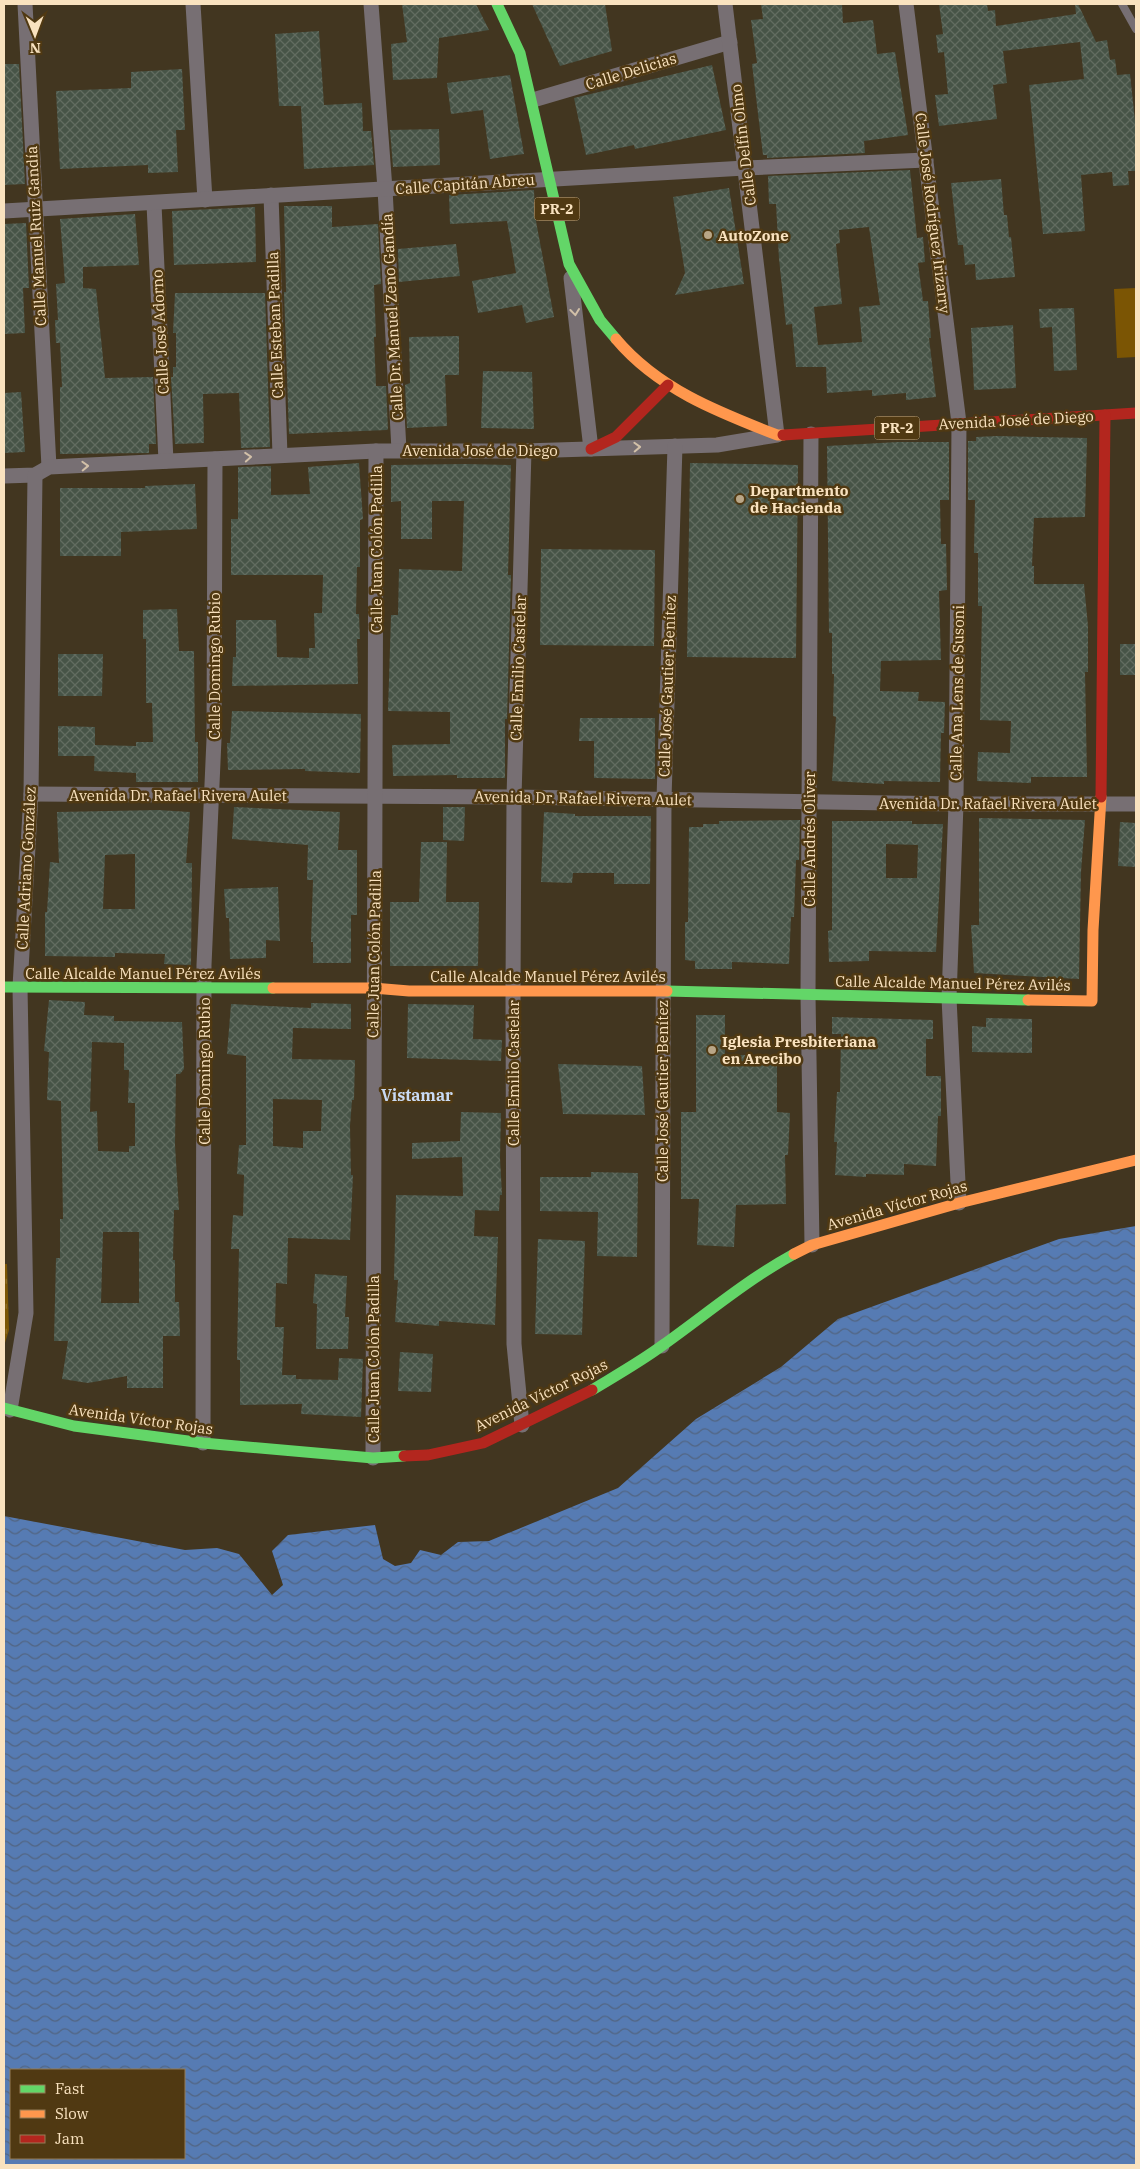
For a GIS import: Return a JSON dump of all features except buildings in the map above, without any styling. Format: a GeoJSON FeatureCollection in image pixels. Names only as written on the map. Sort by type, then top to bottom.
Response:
{"type":"FeatureCollection","features":[{"type":"Feature","properties":{"kind":"street","name":"Calle Manuel Ruiz Gandía"},"geometry":{"type":"LineString","coordinates":[[25,4],[49,467]]}},
{"type":"Feature","properties":{"kind":"street"},"geometry":{"type":"LineString","coordinates":[[193,4],[205,200]]}},
{"type":"Feature","properties":{"kind":"street","name":"Calle Dr. Manuel Zeno Gandía"},"geometry":{"type":"LineString","coordinates":[[371,4],[386,189],[399,450]]}},
{"type":"Feature","properties":{"kind":"street","name":"PR-2"},"geometry":{"type":"LineString","coordinates":[[497,4],[520,53],[533,100],[569,264],[600,320],[627,352],[668,386]]}},
{"type":"Feature","properties":{"kind":"street","name":"Calle Delfín Olmo"},"geometry":{"type":"LineString","coordinates":[[725,4],[777,435]]}},
{"type":"Feature","properties":{"kind":"street","name":"Calle José Rodríguez Irizarry"},"geometry":{"type":"LineString","coordinates":[[906,4],[959,423]]}},
{"type":"Feature","properties":{"kind":"street","name":"Calle Delicias"},"geometry":{"type":"LineString","coordinates":[[533,100],[730,42]]}},
{"type":"Feature","properties":{"kind":"street","name":"Calle Capitán Abreu"},"geometry":{"type":"LineString","coordinates":[[4,211],[154,204],[271,195],[745,168],[926,160]]}},
{"type":"Feature","properties":{"kind":"street","name":"Calle Esteban Padilla"},"geometry":{"type":"LineString","coordinates":[[271,195],[280,455]]}},
{"type":"Feature","properties":{"kind":"street","name":"Calle José Adorno"},"geometry":{"type":"LineString","coordinates":[[154,204],[166,461]]}},
{"type":"Feature","properties":{"kind":"street"},"geometry":{"type":"LineString","coordinates":[[569,264],[591,449],[616,438],[668,386]]}},
{"type":"Feature","properties":{"kind":"street","name":"Avenida José de Diego"},"geometry":{"type":"LineString","coordinates":[[668,386],[714,410],[777,435]]}},
{"type":"Feature","properties":{"kind":"street","name":"Avenida José de Diego"},"geometry":{"type":"LineString","coordinates":[[4,476],[35,475],[49,467],[280,455],[399,450],[524,451],[717,445],[777,435],[1136,413]]}},
{"type":"Feature","properties":{"kind":"street"},"geometry":{"type":"LineString","coordinates":[[1102,804],[1105,415]]}},
{"type":"Feature","properties":{"kind":"street","name":"Calle Ana Lens de Susoni"},"geometry":{"type":"LineString","coordinates":[[959,423],[956,804],[949,998],[959,1203]]}},
{"type":"Feature","properties":{"kind":"street","name":"Calle Andrés Oliver"},"geometry":{"type":"LineString","coordinates":[[811,434],[808,995],[812,1245]]}},
{"type":"Feature","properties":{"kind":"street","name":"Calle José Gautier Benítez"},"geometry":{"type":"LineString","coordinates":[[662,1346],[664,799],[674,446]]}},
{"type":"Feature","properties":{"kind":"street","name":"Calle Juan Colón Padilla"},"geometry":{"type":"LineString","coordinates":[[373,1458],[376,451]]}},
{"type":"Feature","properties":{"kind":"street","name":"Calle Emilio Castelar"},"geometry":{"type":"LineString","coordinates":[[522,1425],[514,1344],[513,992],[514,797],[524,451]]}},
{"type":"Feature","properties":{"kind":"street","name":"Calle Domingo Rubio"},"geometry":{"type":"LineString","coordinates":[[203,1443],[204,988],[212,795],[215,459]]}},
{"type":"Feature","properties":{"kind":"street","name":"Calle Adriano González"},"geometry":{"type":"LineString","coordinates":[[7,1409],[26,1312],[20,987],[30,794],[35,475]]}},
{"type":"Feature","properties":{"kind":"street","name":"Avenida Dr. Rafael Rivera Aulet"},"geometry":{"type":"LineString","coordinates":[[30,794],[514,797],[956,804],[1136,804]]}},
{"type":"Feature","properties":{"kind":"street","name":"Calle Alcalde Manuel Pérez Avilés"},"geometry":{"type":"LineString","coordinates":[[4,987],[373,988],[409,991],[513,992],[662,991],[1092,1000],[1093,930],[1102,804]]}},
{"type":"Feature","properties":{"kind":"street","name":"Avenida Víctor Rojas"},"geometry":{"type":"LineString","coordinates":[[7,1409],[74,1426],[203,1443],[373,1458],[428,1455],[482,1443],[592,1390],[662,1346],[717,1303],[763,1271],[812,1245],[959,1203],[1136,1160]]}},
{"type":"Feature","properties":{"kind":"lane"},"geometry":{"type":"LineString","coordinates":[[1122,4],[1136,29]]}},
{"type":"Feature","properties":{"kind":"green space"},"geometry":{"type":"Polygon","coordinates":[[[1136,288],[1136,357],[1117,358],[1114,289],[1136,288]]]}},
{"type":"Feature","properties":{"kind":"green space"},"geometry":{"type":"Polygon","coordinates":[[[4,1264],[7,1264],[9,1330],[4,1346],[4,1264]]]}},
{"type":"Feature","properties":{"kind":"water"},"geometry":{"type":"Polygon","coordinates":[[[1136,1226],[1136,2165],[4,2165],[4,1516],[185,1550],[217,1548],[239,1554],[272,1595],[283,1585],[272,1551],[288,1535],[375,1525],[383,1559],[395,1566],[411,1563],[420,1550],[441,1555],[458,1542],[489,1541],[618,1488],[696,1419],[781,1367],[838,1319],[1059,1239],[1136,1226]]]}},
{"type":"Feature","properties":{"kind":"traffic: fast"},"geometry":{"type":"LineString","coordinates":[[497,4],[520,53],[569,264],[600,320],[616,339]]}},
{"type":"Feature","properties":{"kind":"traffic: fast"},"geometry":{"type":"LineString","coordinates":[[4,987],[273,988]]}},
{"type":"Feature","properties":{"kind":"traffic: fast"},"geometry":{"type":"LineString","coordinates":[[667,991],[1028,1000]]}},
{"type":"Feature","properties":{"kind":"traffic: fast"},"geometry":{"type":"LineString","coordinates":[[592,1390],[645,1357],[743,1286],[794,1254]]}},
{"type":"Feature","properties":{"kind":"traffic: fast"},"geometry":{"type":"LineString","coordinates":[[4,1408],[74,1426],[203,1443],[373,1458],[404,1456]]}},
{"type":"Feature","properties":{"kind":"traffic: slow"},"geometry":{"type":"LineString","coordinates":[[616,339],[651,372],[690,397],[711,408],[777,435],[783,435]]}},
{"type":"Feature","properties":{"kind":"traffic: slow"},"geometry":{"type":"LineString","coordinates":[[1028,1000],[1092,1001],[1093,930],[1101,797]]}},
{"type":"Feature","properties":{"kind":"traffic: slow"},"geometry":{"type":"LineString","coordinates":[[273,988],[373,988],[409,991],[667,991]]}},
{"type":"Feature","properties":{"kind":"traffic: slow"},"geometry":{"type":"LineString","coordinates":[[794,1254],[812,1245],[959,1203],[1136,1160]]}},
{"type":"Feature","properties":{"kind":"traffic: jam"},"geometry":{"type":"LineString","coordinates":[[591,449],[616,437],[668,385]]}},
{"type":"Feature","properties":{"kind":"traffic: jam"},"geometry":{"type":"LineString","coordinates":[[783,435],[1136,413]]}},
{"type":"Feature","properties":{"kind":"traffic: jam"},"geometry":{"type":"LineString","coordinates":[[1101,797],[1105,415]]}},
{"type":"Feature","properties":{"kind":"traffic: jam"},"geometry":{"type":"LineString","coordinates":[[404,1456],[428,1455],[483,1443],[592,1390]]}},
{"type":"Feature","properties":{"kind":"place","name":"AutoZone"},"geometry":{"type":"Point","coordinates":[708,235]}},
{"type":"Feature","properties":{"kind":"place","name":"Departmento de Hacienda"},"geometry":{"type":"Point","coordinates":[740,499]}},
{"type":"Feature","properties":{"kind":"place","name":"Iglesia Presbiteriana en Arecibo"},"geometry":{"type":"Point","coordinates":[712,1050]}},
{"type":"Feature","properties":{"kind":"district","name":"Vistamar"},"geometry":{"type":"Point","coordinates":[417,1095]}}]}
